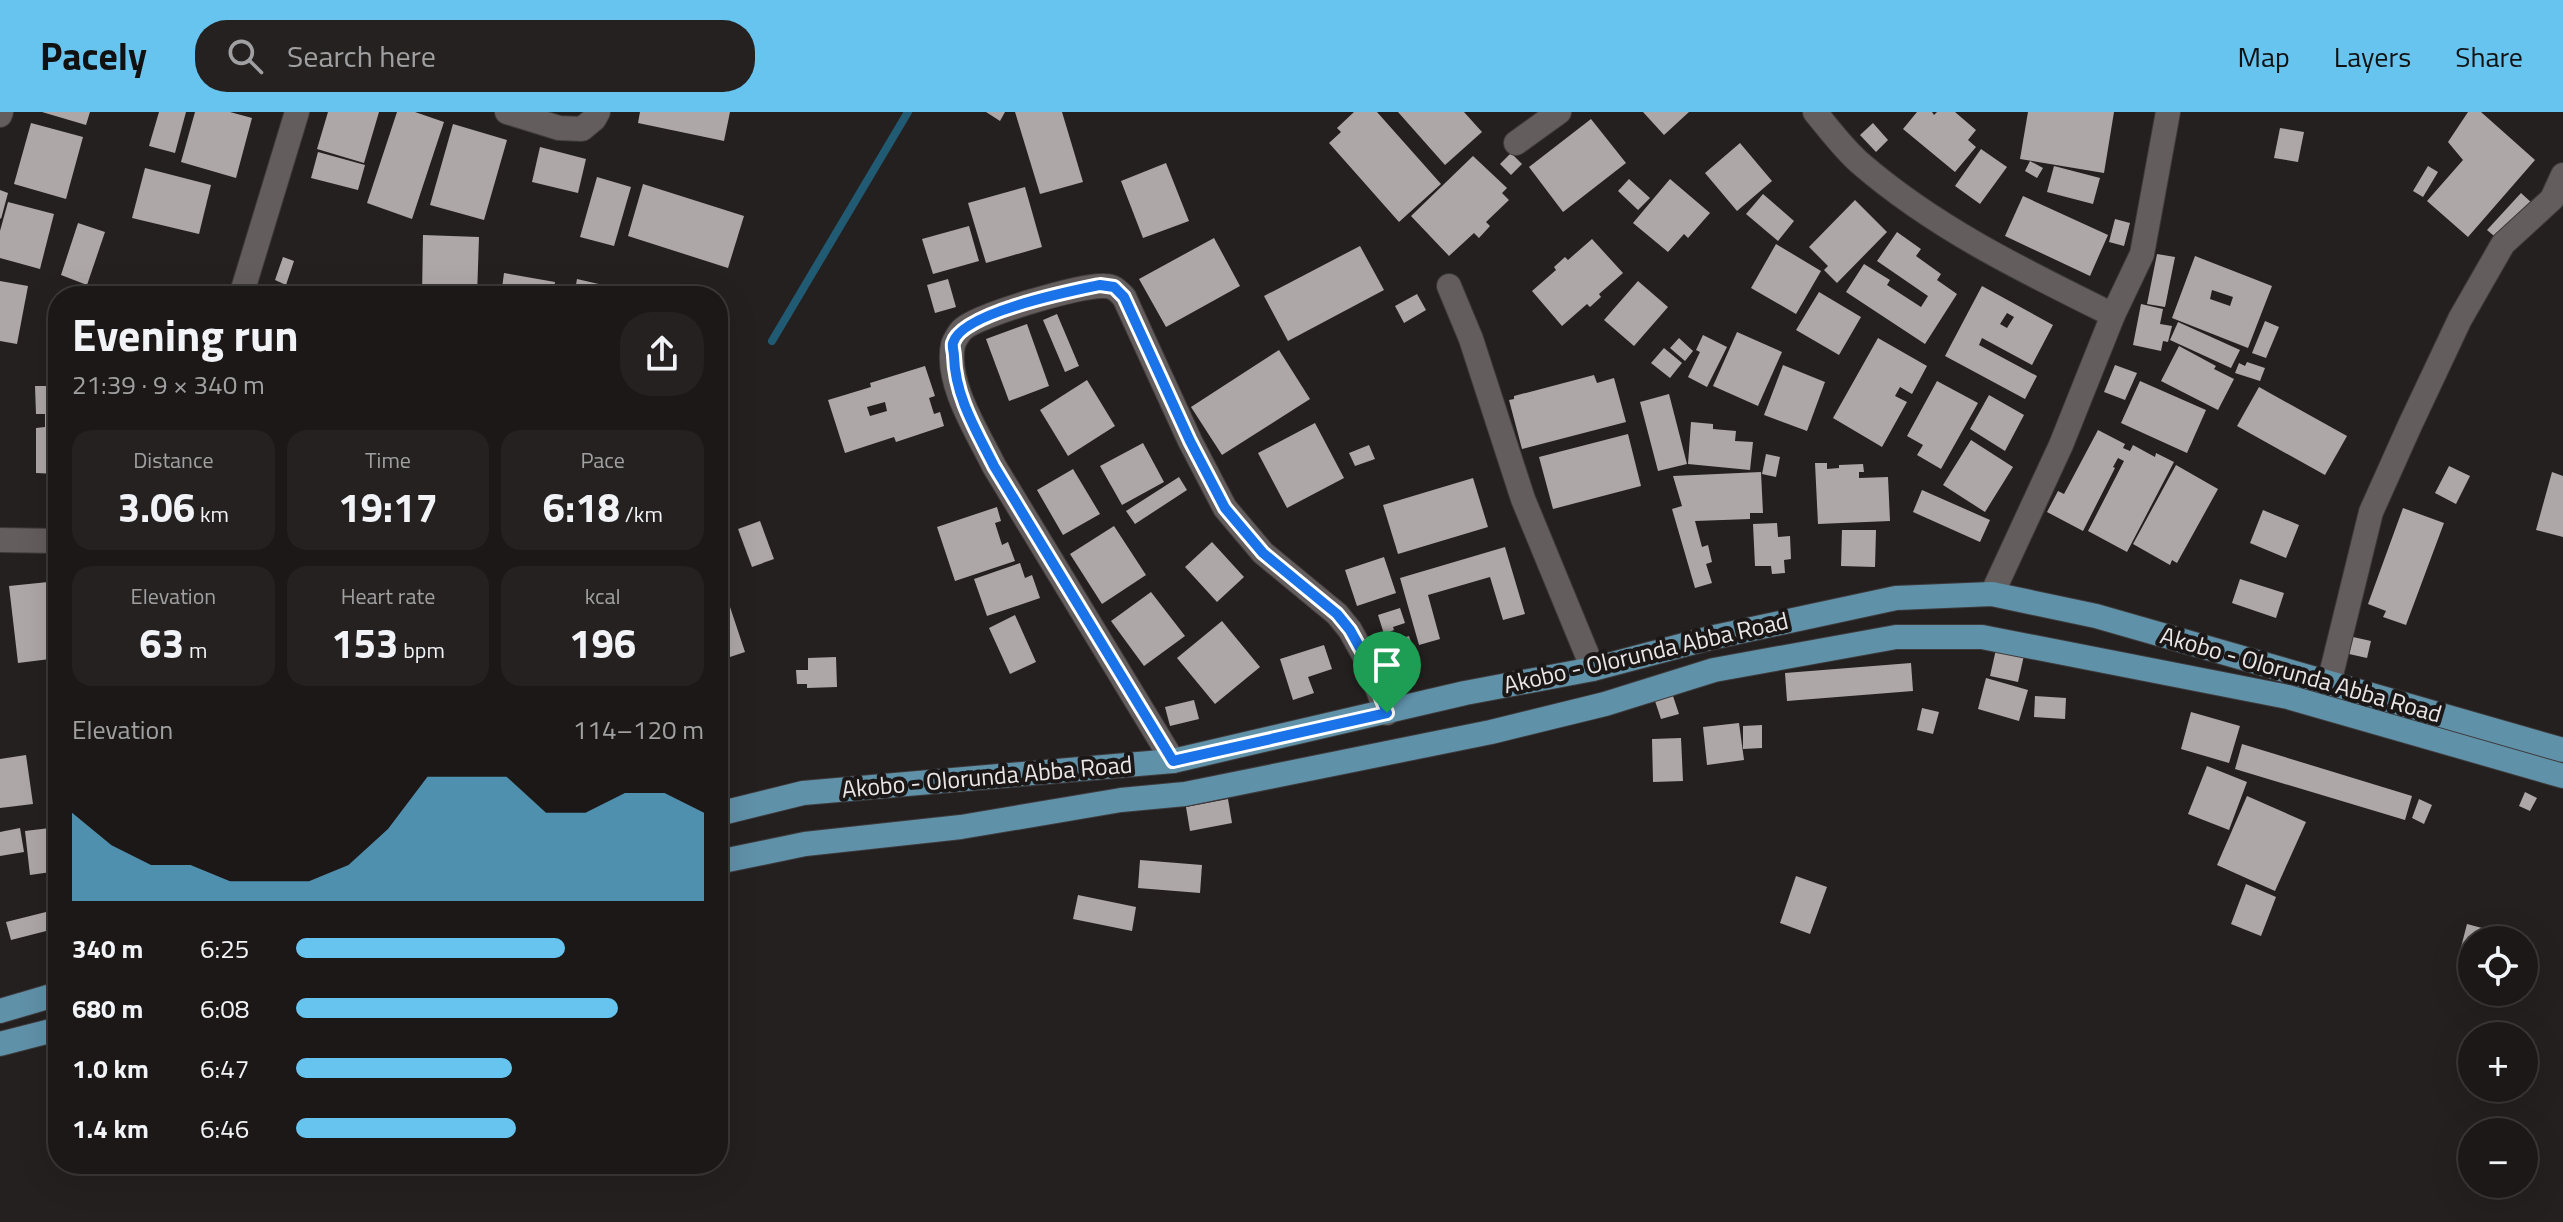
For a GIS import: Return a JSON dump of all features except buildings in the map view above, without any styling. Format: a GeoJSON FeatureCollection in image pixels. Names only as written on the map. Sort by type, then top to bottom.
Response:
{"type":"FeatureCollection","features":[{"type":"Feature","properties":{"kind":"main road","name":"Akobo - Olorunda Abba Road"},"geometry":{"type":"LineString","coordinates":[[728,812],[803,793],[1173,761],[1465,693],[1593,669],[1710,638],[1896,598],[1992,594],[2096,616],[2563,750]]}},
{"type":"Feature","properties":{"kind":"main road","name":"Akobo - Olorunda Abba Road"},"geometry":{"type":"LineString","coordinates":[[728,860],[805,844],[961,827],[1121,800],[1185,794],[1491,732],[1605,704],[1714,670],[1896,637],[1982,637],[2288,697],[2563,776]]}},
{"type":"Feature","properties":{"kind":"main road"},"geometry":{"type":"LineString","coordinates":[[2182,676],[2190,643]]}},
{"type":"Feature","properties":{"kind":"main road"},"geometry":{"type":"LineString","coordinates":[[0,1011],[48,997]]}},
{"type":"Feature","properties":{"kind":"main road"},"geometry":{"type":"LineString","coordinates":[[0,1044],[48,1032]]}},
{"type":"Feature","properties":{"kind":"street"},"geometry":{"type":"LineString","coordinates":[[244,286],[297,112]]}},
{"type":"Feature","properties":{"kind":"street"},"geometry":{"type":"LineString","coordinates":[[507,112],[559,128],[582,129],[598,112]]}},
{"type":"Feature","properties":{"kind":"street"},"geometry":{"type":"LineString","coordinates":[[1516,143],[1559,112]]}},
{"type":"Feature","properties":{"kind":"street"},"geometry":{"type":"LineString","coordinates":[[1815,112],[1858,161],[1942,225],[1999,258],[2113,315]]}},
{"type":"Feature","properties":{"kind":"street"},"geometry":{"type":"LineString","coordinates":[[1992,594],[2061,445],[2113,315],[2142,254],[2168,112]]}},
{"type":"Feature","properties":{"kind":"street"},"geometry":{"type":"LineString","coordinates":[[2329,683],[2371,512],[2410,425],[2460,319],[2503,244],[2552,199],[2563,175]]}},
{"type":"Feature","properties":{"kind":"street"},"geometry":{"type":"LineString","coordinates":[[1173,761],[994,466],[954,376],[953,343],[963,328],[1040,298],[1100,285],[1114,287],[1124,297],[1190,441],[1225,508],[1263,553],[1337,614],[1350,630],[1365,657],[1387,713]]}},
{"type":"Feature","properties":{"kind":"street"},"geometry":{"type":"LineString","coordinates":[[1449,286],[1523,499],[1593,669]]}},
{"type":"Feature","properties":{"kind":"street"},"geometry":{"type":"LineString","coordinates":[[0,540],[48,541]]}},
{"type":"Feature","properties":{"kind":"waterway"},"geometry":{"type":"LineString","coordinates":[[772,341],[908,112]]}},
{"type":"Feature","properties":{"kind":"route"},"geometry":{"type":"LineString","coordinates":[[1100,285],[1114,287],[1124,297],[1190,441],[1225,508],[1263,553],[1337,614],[1350,630],[1365,657],[1387,713],[1173,761],[994,466],[970,417],[954,376],[953,343],[963,328],[1040,298],[1100,285]]}}]}
